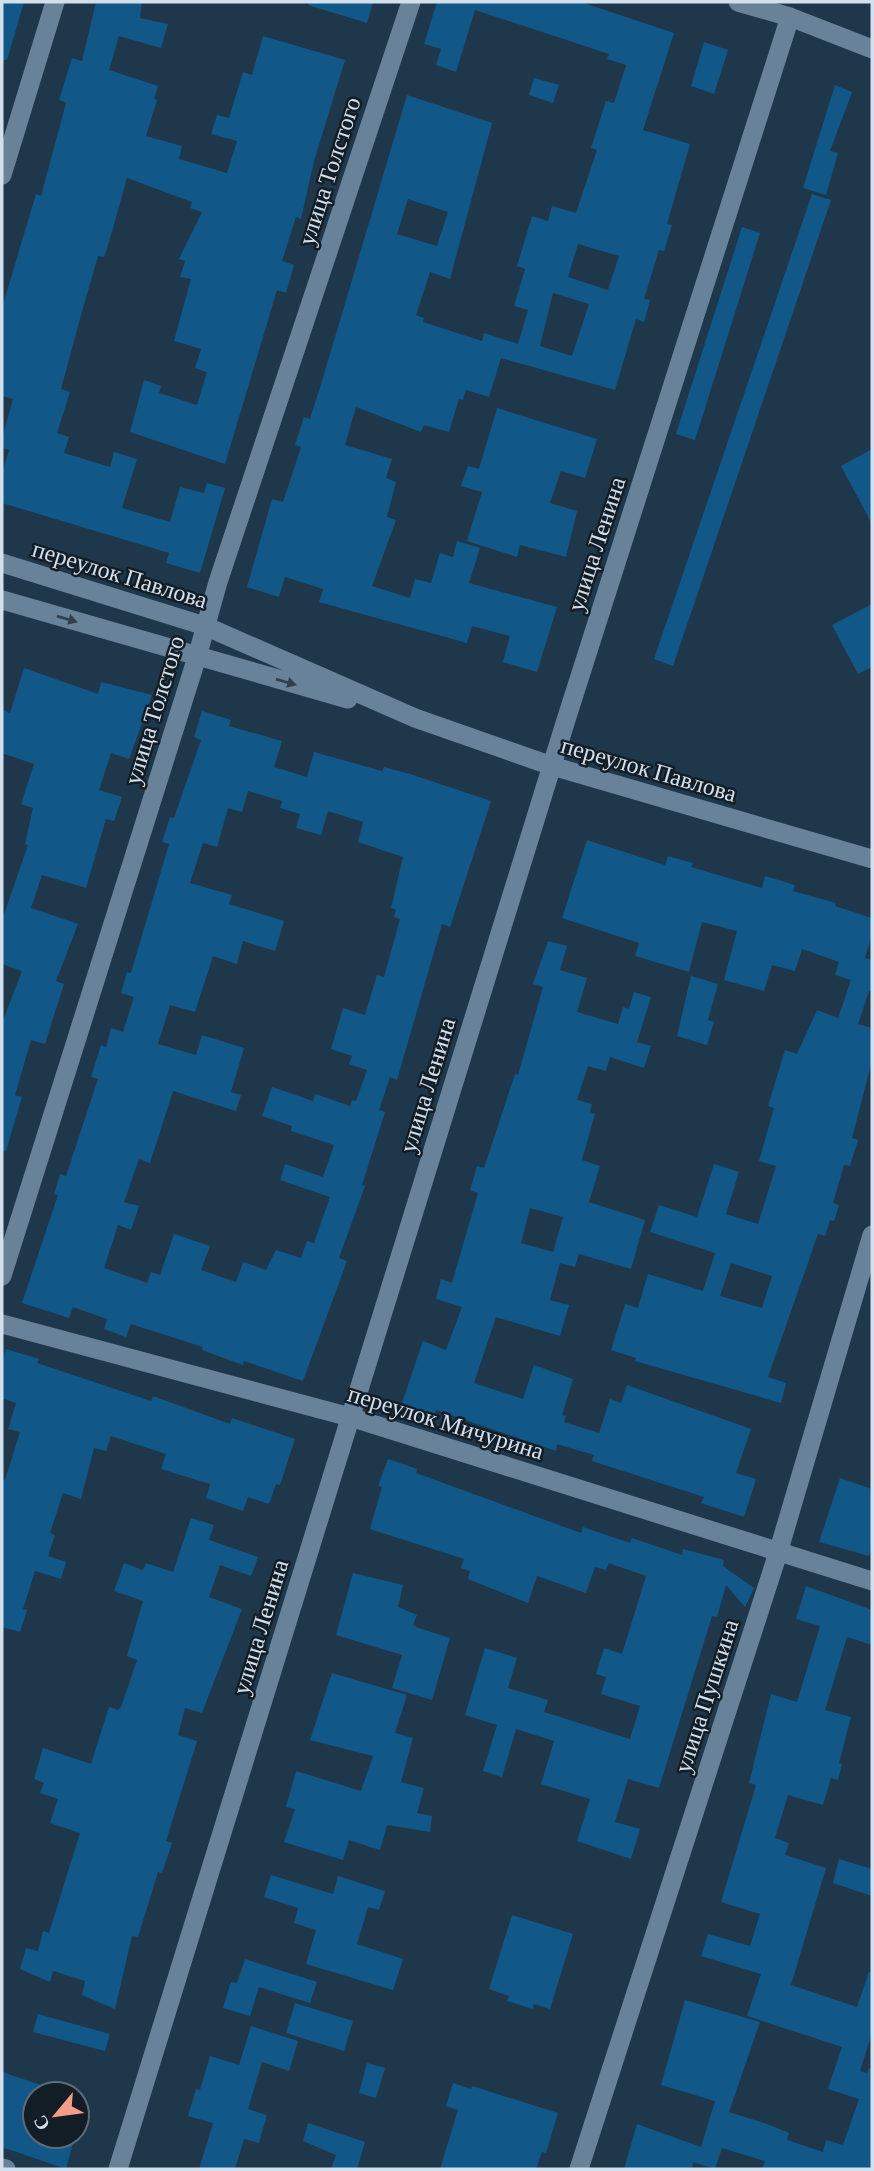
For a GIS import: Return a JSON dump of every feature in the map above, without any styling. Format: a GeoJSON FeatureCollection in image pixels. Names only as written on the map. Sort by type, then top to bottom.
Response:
{"type":"FeatureCollection","features":[{"type":"Feature","properties":{"kind":"street"},"geometry":{"type":"LineString","coordinates":[[2,175],[55,2]]}},
{"type":"Feature","properties":{"kind":"street","name":"улица Толстого"},"geometry":{"type":"LineString","coordinates":[[2,1276],[205,626],[411,2]]}},
{"type":"Feature","properties":{"kind":"street"},"geometry":{"type":"LineString","coordinates":[[738,2],[790,18],[872,49]]}},
{"type":"Feature","properties":{"kind":"street","name":"улица Ленина"},"geometry":{"type":"LineString","coordinates":[[118,2169],[552,766],[790,18]]}},
{"type":"Feature","properties":{"kind":"street","name":"переулок Павлова"},"geometry":{"type":"LineString","coordinates":[[2,563],[205,626],[415,718]]}},
{"type":"Feature","properties":{"kind":"street","name":"переулок Павлова"},"geometry":{"type":"LineString","coordinates":[[2,600],[415,718],[552,766],[872,859]]}},
{"type":"Feature","properties":{"kind":"street","name":"улица Пушкина"},"geometry":{"type":"LineString","coordinates":[[579,2169],[778,1553],[872,1235]]}},
{"type":"Feature","properties":{"kind":"street","name":"переулок Мичурина"},"geometry":{"type":"LineString","coordinates":[[2,1324],[350,1417],[872,1581]]}},
{"type":"Feature","properties":{"kind":"building"},"geometry":{"type":"Polygon","coordinates":[[[2,2],[24,2],[7,60],[2,60],[2,2]]]}},
{"type":"Feature","properties":{"kind":"building"},"geometry":{"type":"Polygon","coordinates":[[[96,2],[142,2],[140,18],[168,24],[161,48],[119,36],[109,70],[158,86],[154,99],[157,100],[146,136],[182,146],[179,159],[227,173],[237,141],[211,134],[217,115],[229,118],[243,72],[252,75],[263,36],[345,60],[314,161],[301,219],[296,217],[282,261],[294,265],[286,293],[277,290],[225,464],[130,432],[144,380],[161,386],[159,393],[197,405],[207,372],[195,368],[201,349],[174,341],[191,279],[180,277],[185,261],[179,259],[202,212],[190,208],[192,202],[127,178],[104,257],[98,256],[81,315],[61,389],[70,392],[57,433],[69,437],[64,453],[110,467],[114,452],[137,459],[122,508],[170,522],[180,487],[204,493],[207,483],[225,488],[200,573],[166,563],[169,553],[2,503],[2,474],[9,450],[2,448],[2,438],[13,399],[2,396],[2,308],[36,194],[41,196],[66,103],[59,100],[72,58],[82,61],[96,2]]]}},
{"type":"Feature","properties":{"kind":"building"},"geometry":{"type":"Polygon","coordinates":[[[309,2],[373,2],[367,23],[308,5],[309,2]]]}},
{"type":"Feature","properties":{"kind":"building"},"geometry":{"type":"Polygon","coordinates":[[[437,2],[581,2],[674,33],[643,130],[690,144],[667,224],[672,225],[664,251],[659,250],[644,299],[650,300],[644,322],[636,319],[615,390],[501,358],[489,397],[466,390],[463,400],[459,399],[449,432],[424,425],[421,432],[356,407],[345,445],[392,459],[386,478],[396,482],[387,517],[396,520],[372,586],[410,598],[415,579],[431,583],[440,553],[453,557],[457,541],[480,548],[469,583],[557,607],[537,672],[503,662],[510,636],[472,626],[467,643],[319,602],[323,589],[285,577],[279,597],[247,587],[272,499],[283,502],[301,447],[295,445],[304,417],[310,419],[407,95],[492,123],[450,279],[430,272],[416,315],[424,318],[423,322],[482,341],[484,333],[518,344],[528,310],[514,306],[525,269],[517,266],[532,216],[548,221],[552,206],[576,213],[597,150],[591,148],[606,101],[614,103],[626,65],[607,59],[609,54],[475,10],[456,72],[436,65],[441,49],[424,44],[437,2]],[[408,199],[397,234],[437,246],[448,212],[408,199]],[[578,244],[568,277],[608,290],[619,256],[578,244]],[[553,293],[540,346],[572,356],[589,304],[553,293]]]}},
{"type":"Feature","properties":{"kind":"building"},"geometry":{"type":"Polygon","coordinates":[[[704,42],[728,50],[714,94],[691,86],[704,42]]]}},
{"type":"Feature","properties":{"kind":"building"},"geometry":{"type":"Polygon","coordinates":[[[534,78],[559,85],[553,103],[529,95],[534,78]]]}},
{"type":"Feature","properties":{"kind":"building"},"geometry":{"type":"Polygon","coordinates":[[[835,85],[852,92],[830,151],[838,153],[826,195],[803,188],[835,85]]]}},
{"type":"Feature","properties":{"kind":"building"},"geometry":{"type":"Polygon","coordinates":[[[812,194],[831,200],[673,666],[654,659],[812,194]]]}},
{"type":"Feature","properties":{"kind":"building"},"geometry":{"type":"Polygon","coordinates":[[[742,227],[760,233],[695,440],[676,434],[742,227]]]}},
{"type":"Feature","properties":{"kind":"building"},"geometry":{"type":"Polygon","coordinates":[[[497,408],[597,439],[585,478],[561,471],[550,503],[577,511],[566,557],[520,545],[517,557],[467,541],[482,492],[461,486],[468,466],[479,469],[497,408]]]}},
{"type":"Feature","properties":{"kind":"building"},"geometry":{"type":"Polygon","coordinates":[[[872,449],[872,524],[841,466],[872,449]]]}},
{"type":"Feature","properties":{"kind":"building"},"geometry":{"type":"Polygon","coordinates":[[[872,604],[872,667],[858,674],[832,625],[872,604]]]}},
{"type":"Feature","properties":{"kind":"building"},"geometry":{"type":"Polygon","coordinates":[[[24,668],[98,694],[101,682],[152,695],[129,759],[111,753],[99,790],[122,797],[114,821],[106,819],[86,888],[42,875],[31,908],[78,924],[56,981],[64,984],[45,1044],[31,1040],[15,1095],[22,1097],[6,1151],[2,1150],[2,1023],[22,971],[2,964],[2,920],[28,845],[25,844],[33,808],[21,804],[34,764],[2,753],[2,710],[10,713],[24,668]]]}},
{"type":"Feature","properties":{"kind":"building"},"geometry":{"type":"Polygon","coordinates":[[[202,711],[231,720],[229,726],[282,741],[274,767],[307,777],[314,752],[382,771],[384,767],[410,774],[491,801],[450,927],[442,924],[397,1080],[390,1077],[379,1110],[385,1112],[362,1185],[365,1186],[339,1258],[347,1261],[303,1381],[244,1361],[243,1365],[202,1350],[203,1347],[131,1324],[126,1337],[104,1329],[107,1319],[73,1307],[69,1318],[22,1303],[58,1195],[54,1194],[60,1174],[66,1176],[98,1079],[91,1077],[101,1045],[106,1047],[111,1028],[123,1032],[134,997],[121,993],[127,972],[131,973],[169,844],[162,842],[170,817],[174,818],[201,740],[194,737],[202,711]],[[248,791],[242,812],[228,808],[217,847],[203,843],[190,883],[232,895],[229,904],[284,921],[275,951],[243,941],[237,964],[213,956],[195,1012],[170,1005],[158,1044],[196,1055],[202,1035],[244,1048],[231,1092],[241,1095],[236,1111],[173,1091],[150,1163],[139,1159],[124,1202],[139,1206],[131,1230],[118,1225],[104,1268],[147,1283],[151,1272],[160,1275],[174,1234],[210,1246],[201,1270],[236,1282],[243,1262],[266,1270],[276,1250],[301,1258],[307,1241],[314,1243],[330,1197],[280,1180],[285,1164],[323,1177],[334,1145],[291,1131],[292,1126],[262,1116],[272,1087],[313,1101],[315,1094],[350,1106],[352,1100],[356,1101],[367,1070],[349,1064],[352,1056],[331,1049],[343,1008],[365,1015],[377,975],[384,977],[400,919],[394,917],[396,910],[391,908],[403,857],[358,842],[363,822],[328,811],[321,835],[296,828],[300,814],[280,808],[282,801],[248,791]]]}},
{"type":"Feature","properties":{"kind":"building"},"geometry":{"type":"Polygon","coordinates":[[[587,840],[665,865],[668,856],[693,863],[691,867],[762,888],[765,876],[795,885],[793,891],[836,903],[835,906],[872,918],[872,935],[865,958],[872,960],[872,992],[869,991],[858,1024],[872,1028],[872,1061],[852,1138],[858,1140],[850,1166],[844,1165],[833,1203],[839,1205],[834,1221],[830,1220],[825,1236],[818,1234],[768,1377],[786,1383],[781,1403],[635,1361],[636,1358],[611,1350],[625,1304],[638,1308],[648,1274],[703,1291],[715,1253],[650,1232],[659,1205],[697,1217],[714,1164],[739,1172],[726,1214],[758,1224],[776,1166],[759,1161],[774,1108],[768,1106],[785,1050],[797,1054],[817,1010],[838,1018],[851,980],[835,975],[839,962],[802,949],[795,971],[772,965],[764,991],[724,980],[737,931],[702,922],[689,972],[635,956],[639,943],[562,918],[587,840]],[[731,1263],[720,1296],[762,1308],[772,1276],[731,1263]]]}},
{"type":"Feature","properties":{"kind":"building"},"geometry":{"type":"Polygon","coordinates":[[[548,941],[567,946],[560,970],[587,978],[577,1012],[618,1024],[623,1007],[629,1009],[634,992],[651,997],[637,1042],[651,1046],[644,1068],[610,1057],[606,1071],[588,1066],[577,1100],[592,1104],[590,1112],[595,1114],[582,1160],[600,1166],[589,1202],[645,1220],[631,1269],[579,1254],[575,1267],[560,1263],[550,1300],[569,1305],[560,1336],[496,1317],[474,1383],[523,1399],[534,1365],[573,1379],[562,1415],[566,1416],[564,1422],[599,1433],[610,1399],[621,1403],[627,1385],[751,1429],[736,1473],[756,1479],[744,1517],[701,1503],[704,1497],[592,1461],[594,1455],[557,1444],[556,1451],[436,1410],[432,1422],[399,1412],[423,1341],[446,1350],[462,1307],[436,1299],[441,1279],[452,1283],[478,1193],[470,1190],[477,1166],[484,1168],[515,1074],[518,1075],[543,987],[533,984],[548,941]],[[530,1208],[521,1243],[553,1252],[563,1217],[530,1208]]]}},
{"type":"Feature","properties":{"kind":"building"},"geometry":{"type":"Polygon","coordinates":[[[691,976],[718,984],[708,1020],[714,1022],[707,1045],[677,1036],[691,976]]]}},
{"type":"Feature","properties":{"kind":"building"},"geometry":{"type":"Polygon","coordinates":[[[6,1349],[39,1359],[37,1363],[151,1401],[153,1396],[230,1424],[232,1418],[295,1439],[280,1485],[276,1484],[269,1504],[248,1497],[243,1511],[206,1498],[210,1484],[161,1469],[166,1454],[111,1436],[106,1451],[94,1448],[81,1499],[63,1493],[50,1533],[55,1535],[48,1556],[66,1562],[61,1579],[35,1571],[23,1609],[27,1610],[20,1632],[2,1627],[2,1479],[5,1480],[20,1432],[8,1429],[16,1403],[2,1398],[2,1364],[6,1349]]]}},
{"type":"Feature","properties":{"kind":"building"},"geometry":{"type":"Polygon","coordinates":[[[388,1459],[417,1469],[416,1473],[581,1533],[583,1527],[630,1543],[632,1538],[682,1555],[683,1549],[724,1560],[723,1566],[754,1588],[745,1607],[726,1585],[717,1617],[712,1616],[659,1788],[628,1779],[615,1822],[640,1829],[631,1859],[577,1841],[590,1799],[541,1784],[554,1741],[516,1729],[502,1777],[483,1771],[497,1725],[465,1715],[485,1648],[517,1658],[508,1688],[548,1700],[544,1712],[630,1739],[640,1706],[601,1694],[606,1677],[596,1674],[604,1648],[622,1654],[646,1576],[609,1563],[606,1570],[595,1567],[586,1593],[537,1576],[528,1603],[468,1579],[470,1571],[461,1568],[464,1559],[370,1529],[382,1487],[378,1486],[388,1459]]]}},
{"type":"Feature","properties":{"kind":"building"},"geometry":{"type":"Polygon","coordinates":[[[840,1478],[872,1489],[872,1547],[869,1556],[819,1542],[840,1478]]]}},
{"type":"Feature","properties":{"kind":"building"},"geometry":{"type":"Polygon","coordinates":[[[191,1518],[214,1525],[209,1540],[258,1557],[251,1576],[220,1565],[209,1597],[242,1609],[202,1713],[185,1708],[178,1735],[197,1741],[166,1841],[172,1843],[162,1873],[158,1872],[138,1937],[132,1936],[115,2009],[82,1995],[85,1981],[53,1971],[50,1982],[20,1969],[26,1948],[38,1951],[43,1931],[49,1933],[80,1833],[50,1823],[58,1799],[40,1793],[44,1783],[34,1779],[43,1748],[91,1764],[109,1707],[118,1710],[121,1707],[137,1660],[127,1656],[143,1601],[114,1591],[124,1563],[143,1570],[146,1563],[173,1572],[191,1518]]]}},
{"type":"Feature","properties":{"kind":"building"},"geometry":{"type":"Polygon","coordinates":[[[353,1573],[403,1585],[398,1607],[417,1615],[413,1625],[450,1638],[432,1700],[392,1688],[402,1655],[336,1635],[353,1573]]]}},
{"type":"Feature","properties":{"kind":"building"},"geometry":{"type":"Polygon","coordinates":[[[806,1586],[872,1610],[872,1645],[847,1637],[825,1710],[851,1717],[839,1763],[842,1764],[838,1780],[831,1778],[823,1805],[788,1795],[775,1838],[789,1843],[785,1855],[826,1868],[791,1985],[857,2007],[869,1972],[872,1972],[872,2033],[860,2071],[867,2073],[869,2068],[872,2069],[872,2169],[762,2169],[765,2161],[722,2148],[715,2169],[693,2162],[692,2169],[624,2169],[637,2124],[701,2147],[715,2101],[661,2085],[685,2000],[760,2022],[729,2112],[789,2133],[787,2140],[823,2152],[826,2140],[843,2145],[859,2099],[828,2089],[842,2047],[747,2016],[761,1974],[701,1956],[708,1934],[750,1946],[760,1914],[721,1902],[756,1785],[749,1783],[771,1694],[797,1702],[820,1626],[796,1619],[806,1586]]]}},
{"type":"Feature","properties":{"kind":"building"},"geometry":{"type":"Polygon","coordinates":[[[332,1673],[407,1695],[395,1733],[413,1738],[401,1782],[424,1788],[417,1813],[432,1816],[430,1832],[387,1825],[380,1850],[349,1840],[343,1860],[284,1842],[295,1809],[286,1807],[296,1771],[361,1791],[373,1756],[310,1740],[332,1673]]]}},
{"type":"Feature","properties":{"kind":"building"},"geometry":{"type":"Polygon","coordinates":[[[839,1859],[872,1869],[872,1896],[833,1883],[839,1859]]]}},
{"type":"Feature","properties":{"kind":"building"},"geometry":{"type":"Polygon","coordinates":[[[271,1875],[333,1894],[338,1876],[385,1891],[379,1910],[368,1907],[357,1944],[403,1959],[393,1990],[306,1964],[316,1930],[294,1923],[298,1908],[264,1897],[271,1875]]]}},
{"type":"Feature","properties":{"kind":"building"},"geometry":{"type":"Polygon","coordinates":[[[512,1915],[573,1934],[550,2009],[534,2004],[533,2009],[507,2001],[509,1996],[489,1989],[512,1915]]]}},
{"type":"Feature","properties":{"kind":"building"},"geometry":{"type":"Polygon","coordinates":[[[245,1959],[317,1982],[310,2003],[259,1987],[250,2016],[223,2008],[231,1982],[237,1983],[245,1959]]]}},
{"type":"Feature","properties":{"kind":"building"},"geometry":{"type":"Polygon","coordinates":[[[295,2003],[353,2021],[344,2051],[286,2033],[295,2003]]]}},
{"type":"Feature","properties":{"kind":"building"},"geometry":{"type":"Polygon","coordinates":[[[38,2014],[110,2034],[105,2051],[33,2032],[38,2014]]]}},
{"type":"Feature","properties":{"kind":"building"},"geometry":{"type":"Polygon","coordinates":[[[251,2026],[298,2041],[289,2071],[262,2062],[248,2109],[267,2115],[259,2143],[244,2139],[235,2169],[199,2169],[213,2123],[188,2116],[196,2089],[200,2090],[210,2056],[239,2065],[251,2026]]]}},
{"type":"Feature","properties":{"kind":"building"},"geometry":{"type":"Polygon","coordinates":[[[367,2063],[385,2068],[376,2098],[359,2093],[367,2063]]]}},
{"type":"Feature","properties":{"kind":"building"},"geometry":{"type":"Polygon","coordinates":[[[2,2072],[26,2080],[21,2080],[21,2150],[71,2150],[66,2169],[2,2147],[2,2072]]]}},
{"type":"Feature","properties":{"kind":"building"},"geometry":{"type":"Polygon","coordinates":[[[453,2083],[471,2089],[472,2086],[558,2113],[546,2153],[542,2152],[536,2169],[440,2169],[458,2110],[446,2106],[453,2083]]]}},
{"type":"Feature","properties":{"kind":"building"},"geometry":{"type":"Polygon","coordinates":[[[308,2123],[365,2142],[357,2169],[331,2169],[336,2155],[303,2141],[308,2123]]]}}]}
